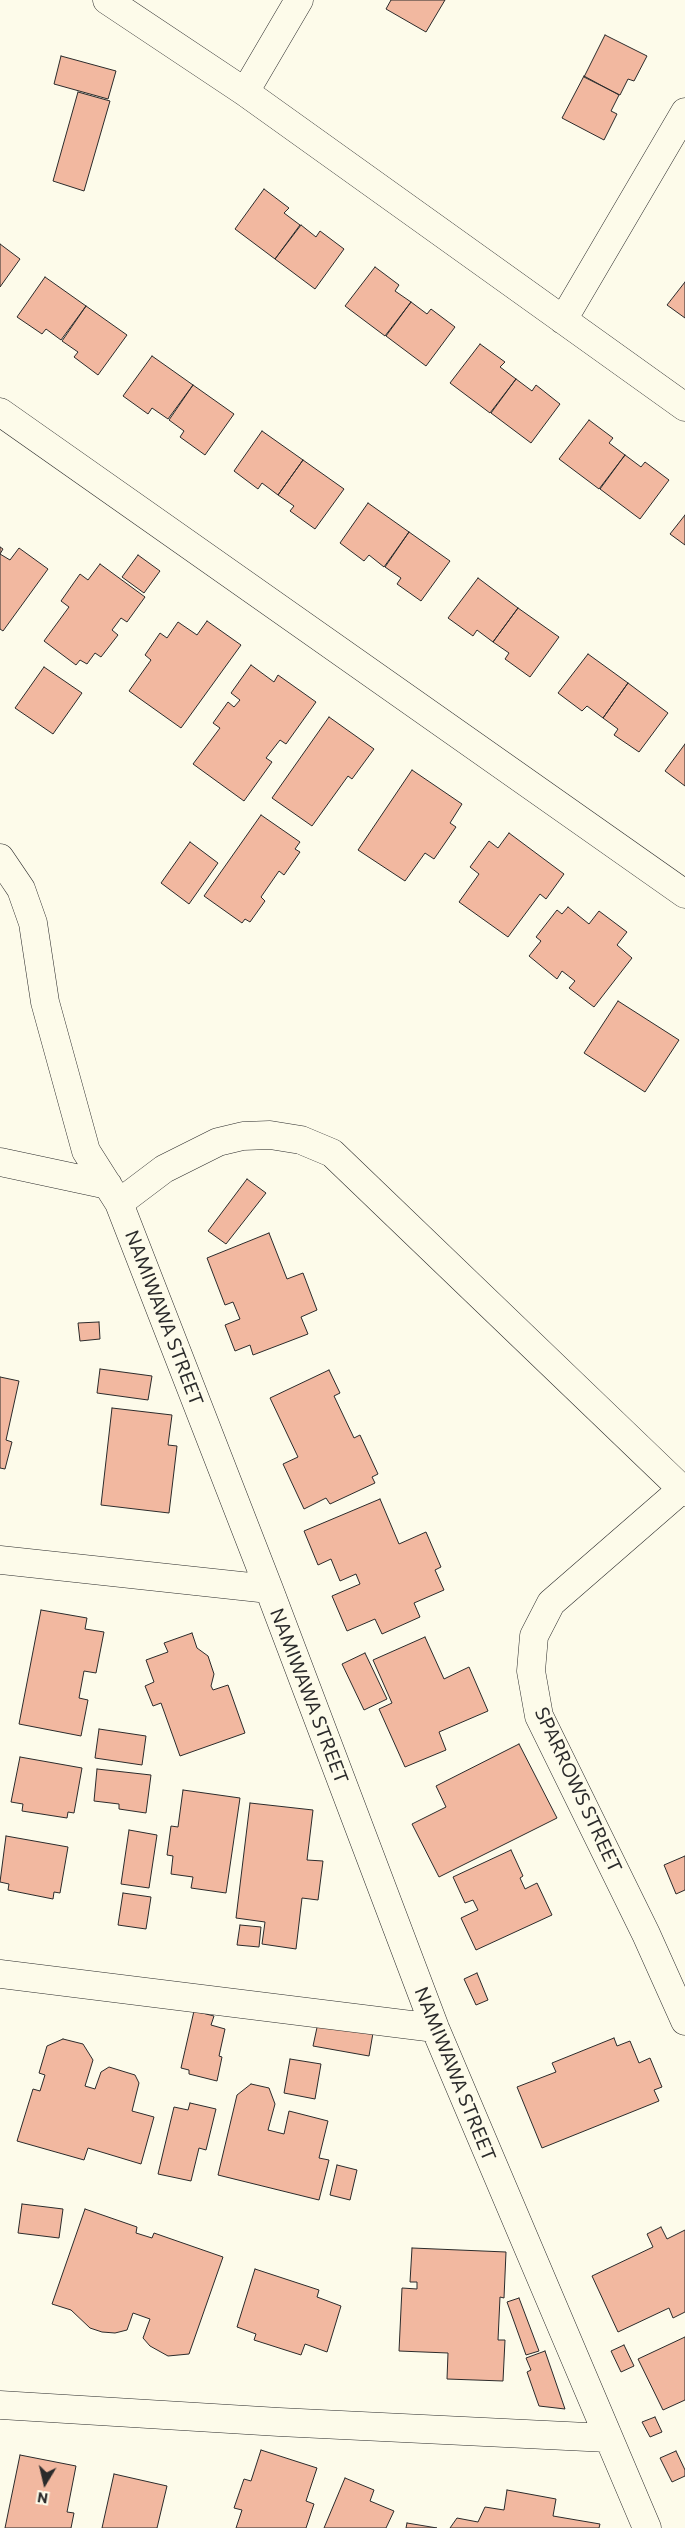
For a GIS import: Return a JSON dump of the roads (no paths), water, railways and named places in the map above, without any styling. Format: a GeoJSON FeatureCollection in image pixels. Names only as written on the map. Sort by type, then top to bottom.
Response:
{"type":"FeatureCollection","features":[{"type":"Feature","properties":{"kind":"street"},"geometry":{"type":"LineString","coordinates":[[107,0],[245,92],[685,407]]}},
{"type":"Feature","properties":{"kind":"street"},"geometry":{"type":"LineString","coordinates":[[245,92],[299,0]]}},
{"type":"Feature","properties":{"kind":"street"},"geometry":{"type":"LineString","coordinates":[[563,320],[685,112]]}},
{"type":"Feature","properties":{"kind":"street"},"geometry":{"type":"LineString","coordinates":[[0,412],[685,894]]}},
{"type":"Feature","properties":{"kind":"street","name":"NAMIWAWA STREET"},"geometry":{"type":"LineString","coordinates":[[0,858],[21,889],[32,923],[45,1002],[86,1151],[113,1194],[269,1589],[435,2028],[647,2528]]}},
{"type":"Feature","properties":{"kind":"street"},"geometry":{"type":"LineString","coordinates":[[0,1162],[113,1194],[218,1142],[243,1136],[270,1135],[301,1140],[332,1153],[683,1491]]}},
{"type":"Feature","properties":{"kind":"street","name":"SPARROWS STREET"},"geometry":{"type":"LineString","coordinates":[[683,1491],[551,1603],[534,1636],[531,1671],[539,1716],[646,1934],[685,2021]]}},
{"type":"Feature","properties":{"kind":"street"},"geometry":{"type":"LineString","coordinates":[[0,1560],[269,1589]]}},
{"type":"Feature","properties":{"kind":"street"},"geometry":{"type":"LineString","coordinates":[[0,1974],[435,2028]]}},
{"type":"Feature","properties":{"kind":"street"},"geometry":{"type":"LineString","coordinates":[[0,2405],[279,2422],[608,2438]]}}]}
